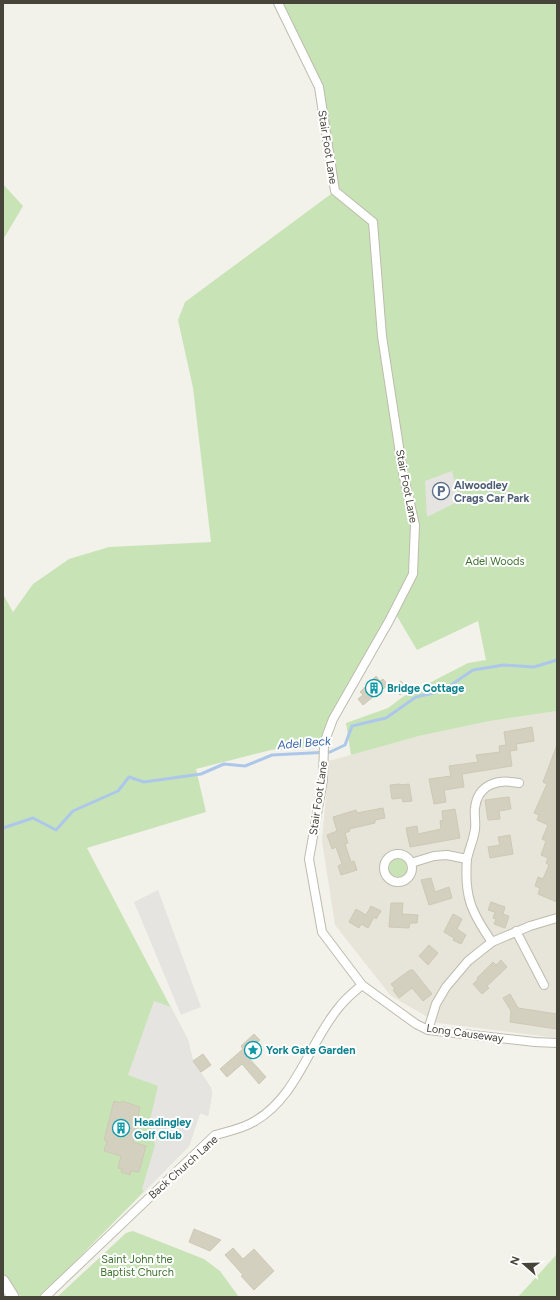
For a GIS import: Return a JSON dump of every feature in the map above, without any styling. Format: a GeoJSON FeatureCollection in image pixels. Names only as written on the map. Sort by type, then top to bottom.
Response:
{"type":"FeatureCollection","features":[{"type":"Feature","properties":{"kind":"street","name":"Stair Foot Lane"},"geometry":{"type":"LineString","coordinates":[[278,3],[319,87],[335,191],[373,222],[382,336],[403,473],[415,525],[413,574],[389,621],[333,719],[324,744],[323,780],[309,859],[322,932],[362,985]]}},
{"type":"Feature","properties":{"kind":"street"},"geometry":{"type":"LineString","coordinates":[[492,942],[472,912],[466,883],[467,859],[475,830],[475,806],[480,793],[489,784],[509,781],[519,782]]}},
{"type":"Feature","properties":{"kind":"street"},"geometry":{"type":"LineString","coordinates":[[412,863],[434,856],[447,855],[467,859]]}},
{"type":"Feature","properties":{"kind":"street"},"geometry":{"type":"LineString","coordinates":[[428,1030],[436,1004],[446,987],[468,961],[492,942],[516,931],[557,918]]}},
{"type":"Feature","properties":{"kind":"street"},"geometry":{"type":"LineString","coordinates":[[516,931],[544,985]]}},
{"type":"Feature","properties":{"kind":"street","name":"Long Causeway"},"geometry":{"type":"LineString","coordinates":[[362,985],[416,1024],[428,1030],[535,1042],[557,1043]]}},
{"type":"Feature","properties":{"kind":"street","name":"Back Church Lane"},"geometry":{"type":"LineString","coordinates":[[46,1297],[215,1135],[255,1122],[278,1103],[297,1076],[330,1020],[340,1006],[362,985]]}},
{"type":"Feature","properties":{"kind":"street"},"geometry":{"type":"LineString","coordinates":[[3,1281],[13,1297]]}},
{"type":"Feature","properties":{"kind":"shaded area","name":"Alwoodley Crags Car Park"},"geometry":{"type":"Polygon","coordinates":[[[452,471],[459,501],[427,517],[425,481],[452,471]]]}},
{"type":"Feature","properties":{"kind":"shaded area"},"geometry":{"type":"Polygon","coordinates":[[[557,711],[557,1038],[438,1023],[391,996],[335,925],[322,841],[329,761],[419,736],[490,721],[557,711]]]}},
{"type":"Feature","properties":{"kind":"shaded area"},"geometry":{"type":"Polygon","coordinates":[[[158,890],[201,1007],[181,1015],[134,902],[158,890]]]}},
{"type":"Feature","properties":{"kind":"shaded area","name":"Headingley Golf Club"},"geometry":{"type":"Polygon","coordinates":[[[154,1001],[171,1007],[188,1040],[193,1061],[211,1088],[212,1094],[208,1116],[200,1113],[189,1146],[144,1192],[142,1189],[155,1145],[150,1120],[158,1086],[128,1075],[154,1001]]]}},
{"type":"Feature","properties":{"kind":"green space","name":"Adel Woods"},"geometry":{"type":"Polygon","coordinates":[[[278,3],[557,3],[557,711],[490,721],[419,736],[351,755],[346,723],[388,708],[404,696],[468,663],[486,660],[478,621],[417,650],[392,608],[333,710],[319,747],[271,750],[196,769],[206,812],[87,848],[188,1040],[193,1061],[211,1088],[212,1094],[208,1116],[200,1113],[189,1146],[40,1297],[21,1297],[3,1273],[3,594],[13,612],[33,584],[69,559],[109,547],[211,542],[193,388],[178,320],[185,302],[335,191],[319,87],[278,3]]]}},
{"type":"Feature","properties":{"kind":"green space"},"geometry":{"type":"Polygon","coordinates":[[[3,184],[23,206],[3,240],[3,184]]]}},
{"type":"Feature","properties":{"kind":"green space"},"geometry":{"type":"Polygon","coordinates":[[[394,859],[402,859],[407,864],[405,875],[402,877],[394,877],[389,872],[389,864],[394,859]]]}},
{"type":"Feature","properties":{"kind":"green space","name":"Saint John the Baptist Church"},"geometry":{"type":"Polygon","coordinates":[[[133,1231],[204,1259],[220,1271],[239,1297],[57,1297],[126,1233],[133,1231]]]}},
{"type":"Feature","properties":{"kind":"green space"},"geometry":{"type":"Polygon","coordinates":[[[556,1255],[557,1297],[518,1297],[556,1255]]]}},
{"type":"Feature","properties":{"kind":"building","name":"Bridge Cottage"},"geometry":{"type":"Polygon","coordinates":[[[376,676],[380,681],[383,679],[388,685],[363,705],[358,699],[363,695],[360,692],[376,676]]]}},
{"type":"Feature","properties":{"kind":"building"},"geometry":{"type":"Polygon","coordinates":[[[401,681],[407,689],[400,695],[393,687],[401,681]]]}},
{"type":"Feature","properties":{"kind":"building"},"geometry":{"type":"Polygon","coordinates":[[[532,727],[534,741],[516,744],[517,750],[510,751],[512,766],[462,774],[464,787],[444,790],[446,802],[434,804],[429,779],[451,776],[449,766],[478,762],[476,755],[500,752],[499,746],[506,745],[504,732],[532,727]]]}},
{"type":"Feature","properties":{"kind":"building"},"geometry":{"type":"Polygon","coordinates":[[[557,745],[557,902],[538,894],[540,888],[535,886],[538,877],[543,879],[549,865],[546,863],[548,858],[541,855],[546,841],[542,839],[548,825],[537,820],[539,815],[534,813],[547,784],[543,782],[557,745]]]}},
{"type":"Feature","properties":{"kind":"building"},"geometry":{"type":"Polygon","coordinates":[[[409,784],[412,801],[403,802],[402,798],[392,799],[390,785],[409,784]]]}},
{"type":"Feature","properties":{"kind":"building"},"geometry":{"type":"Polygon","coordinates":[[[509,797],[511,809],[499,811],[500,819],[488,820],[485,800],[509,797]]]}},
{"type":"Feature","properties":{"kind":"building"},"geometry":{"type":"Polygon","coordinates":[[[383,808],[385,818],[375,820],[375,823],[349,829],[350,831],[345,833],[348,843],[345,844],[351,862],[354,861],[357,870],[341,875],[338,866],[342,864],[336,847],[332,849],[327,835],[337,831],[333,817],[356,810],[357,813],[383,808]]]}},
{"type":"Feature","properties":{"kind":"building"},"geometry":{"type":"Polygon","coordinates":[[[455,809],[460,838],[410,847],[406,828],[417,826],[418,834],[441,829],[440,821],[443,820],[442,811],[455,809]]]}},
{"type":"Feature","properties":{"kind":"building"},"geometry":{"type":"Polygon","coordinates":[[[510,835],[513,854],[490,858],[488,847],[500,845],[498,837],[510,835]]]}},
{"type":"Feature","properties":{"kind":"building"},"geometry":{"type":"Polygon","coordinates":[[[431,878],[435,892],[449,887],[452,898],[429,905],[421,880],[431,878]]]}},
{"type":"Feature","properties":{"kind":"building"},"geometry":{"type":"Polygon","coordinates":[[[491,902],[505,907],[503,914],[509,916],[505,928],[494,924],[496,919],[493,918],[495,912],[488,910],[491,902]]]}},
{"type":"Feature","properties":{"kind":"building"},"geometry":{"type":"Polygon","coordinates":[[[391,903],[403,903],[402,914],[418,915],[417,923],[410,923],[409,928],[389,927],[391,903]]]}},
{"type":"Feature","properties":{"kind":"building"},"geometry":{"type":"Polygon","coordinates":[[[371,906],[381,911],[376,919],[374,917],[368,928],[361,924],[359,928],[349,922],[356,909],[366,915],[371,906]]]}},
{"type":"Feature","properties":{"kind":"building"},"geometry":{"type":"Polygon","coordinates":[[[453,914],[462,919],[457,929],[466,935],[461,944],[453,940],[454,938],[444,932],[453,914]]]}},
{"type":"Feature","properties":{"kind":"building"},"geometry":{"type":"Polygon","coordinates":[[[429,945],[438,953],[428,965],[419,956],[429,945]]]}},
{"type":"Feature","properties":{"kind":"building"},"geometry":{"type":"Polygon","coordinates":[[[501,960],[507,967],[487,986],[489,988],[482,994],[473,984],[493,962],[496,965],[501,960]]]}},
{"type":"Feature","properties":{"kind":"building"},"geometry":{"type":"Polygon","coordinates":[[[410,970],[413,970],[432,994],[423,1001],[412,988],[399,998],[393,990],[395,989],[391,984],[410,970]]]}},
{"type":"Feature","properties":{"kind":"building"},"geometry":{"type":"Polygon","coordinates":[[[510,994],[518,1008],[557,1014],[557,1029],[510,1022],[511,1011],[503,998],[510,994]]]}},
{"type":"Feature","properties":{"kind":"building"},"geometry":{"type":"Polygon","coordinates":[[[254,1034],[260,1040],[247,1056],[266,1077],[259,1084],[242,1064],[227,1077],[220,1069],[243,1049],[241,1046],[254,1034]]]}},
{"type":"Feature","properties":{"kind":"building"},"geometry":{"type":"Polygon","coordinates":[[[203,1054],[211,1065],[201,1072],[193,1061],[203,1054]]]}},
{"type":"Feature","properties":{"kind":"building","name":"Headingley Golf Club"},"geometry":{"type":"Polygon","coordinates":[[[114,1101],[121,1103],[122,1101],[140,1107],[133,1142],[146,1146],[139,1172],[131,1171],[130,1175],[121,1172],[122,1169],[118,1168],[121,1156],[104,1151],[107,1141],[104,1140],[114,1101]]]}},
{"type":"Feature","properties":{"kind":"building"},"geometry":{"type":"Polygon","coordinates":[[[194,1229],[221,1240],[210,1251],[189,1242],[194,1229]]]}},
{"type":"Feature","properties":{"kind":"building"},"geometry":{"type":"Polygon","coordinates":[[[233,1248],[243,1259],[254,1249],[274,1271],[254,1290],[225,1255],[233,1248]]]}},
{"type":"Feature","properties":{"kind":"waterway","name":"Adel Beck"},"geometry":{"type":"LineString","coordinates":[[3,828],[33,818],[56,830],[73,811],[118,791],[129,777],[144,782],[201,774],[224,764],[245,766],[272,755],[330,752],[345,745],[352,726],[386,718],[416,697],[442,691],[473,670],[504,665],[534,667],[557,660]]}},
{"type":"Feature","properties":{"kind":"place","name":"Alwoodley Crags Car Park"},"geometry":{"type":"Point","coordinates":[441,491]}},
{"type":"Feature","properties":{"kind":"place","name":"Bridge Cottage"},"geometry":{"type":"Point","coordinates":[374,688]}},
{"type":"Feature","properties":{"kind":"place","name":"York Gate Garden"},"geometry":{"type":"Point","coordinates":[253,1050]}},
{"type":"Feature","properties":{"kind":"place","name":"Headingley Golf Club"},"geometry":{"type":"Point","coordinates":[121,1128]}}]}
